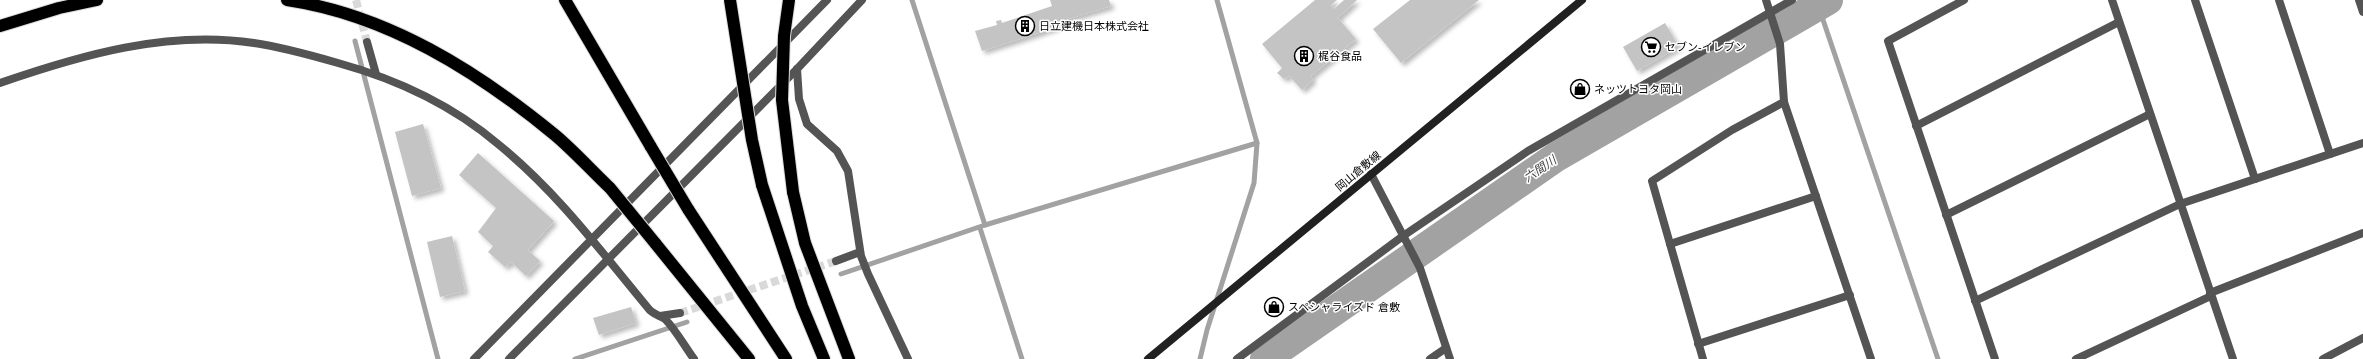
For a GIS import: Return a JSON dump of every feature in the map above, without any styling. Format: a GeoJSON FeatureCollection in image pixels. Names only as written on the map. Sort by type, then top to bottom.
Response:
{"type":"FeatureCollection","features":[{"type":"Feature","properties":{"kind":"highway"},"geometry":{"type":"LineString","coordinates":[[0,26],[59,8],[97,0]]}},
{"type":"Feature","properties":{"kind":"highway"},"geometry":{"type":"LineString","coordinates":[[288,0],[314,4],[383,26],[445,56],[501,93],[556,136],[610,188],[749,359]]}},
{"type":"Feature","properties":{"kind":"highway"},"geometry":{"type":"LineString","coordinates":[[565,0],[688,209],[786,359]]}},
{"type":"Feature","properties":{"kind":"highway"},"geometry":{"type":"LineString","coordinates":[[730,0],[752,140],[762,185],[802,306],[824,359]]}},
{"type":"Feature","properties":{"kind":"highway"},"geometry":{"type":"LineString","coordinates":[[789,0],[784,36],[782,100],[793,192],[805,243],[825,301],[849,359]]}},
{"type":"Feature","properties":{"kind":"main road","name":"岡山倉敷線"},"geometry":{"type":"LineString","coordinates":[[1148,359],[1582,0]]}},
{"type":"Feature","properties":{"kind":"street"},"geometry":{"type":"LineString","coordinates":[[474,359],[827,0]]}},
{"type":"Feature","properties":{"kind":"street"},"geometry":{"type":"LineString","coordinates":[[509,359],[796,69],[862,0]]}},
{"type":"Feature","properties":{"kind":"street"},"geometry":{"type":"LineString","coordinates":[[1766,0],[1780,44],[1784,102],[1871,359]]}},
{"type":"Feature","properties":{"kind":"street"},"geometry":{"type":"LineString","coordinates":[[1237,359],[1528,152],[1771,16],[1792,0]]}},
{"type":"Feature","properties":{"kind":"street"},"geometry":{"type":"LineString","coordinates":[[1964,0],[1888,41],[1995,359]]}},
{"type":"Feature","properties":{"kind":"street"},"geometry":{"type":"LineString","coordinates":[[2112,0],[2118,22],[2233,359]]}},
{"type":"Feature","properties":{"kind":"street"},"geometry":{"type":"LineString","coordinates":[[2196,0],[2255,178]]}},
{"type":"Feature","properties":{"kind":"street"},"geometry":{"type":"LineString","coordinates":[[2279,0],[2330,154]]}},
{"type":"Feature","properties":{"kind":"street"},"geometry":{"type":"LineString","coordinates":[[2359,0],[2363,12]]}},
{"type":"Feature","properties":{"kind":"street"},"geometry":{"type":"LineString","coordinates":[[1916,126],[2118,22]]}},
{"type":"Feature","properties":{"kind":"street"},"geometry":{"type":"LineString","coordinates":[[0,83],[91,54],[133,46],[204,40],[252,43],[292,50],[396,81],[450,110],[497,143],[548,189],[593,238],[650,311],[662,318],[676,334],[694,359]]}},
{"type":"Feature","properties":{"kind":"street"},"geometry":{"type":"LineString","coordinates":[[367,42],[373,73]]}},
{"type":"Feature","properties":{"kind":"street"},"geometry":{"type":"LineString","coordinates":[[796,69],[799,99],[807,124],[836,152],[848,171],[861,254],[868,274],[908,359]]}},
{"type":"Feature","properties":{"kind":"street"},"geometry":{"type":"LineString","coordinates":[[1703,359],[1652,181],[1732,130],[1784,102]]}},
{"type":"Feature","properties":{"kind":"street"},"geometry":{"type":"LineString","coordinates":[[1946,215],[2150,114]]}},
{"type":"Feature","properties":{"kind":"street"},"geometry":{"type":"LineString","coordinates":[[1975,301],[2180,204],[2363,143]]}},
{"type":"Feature","properties":{"kind":"street"},"geometry":{"type":"LineString","coordinates":[[1371,174],[1420,268],[1450,359]]}},
{"type":"Feature","properties":{"kind":"street"},"geometry":{"type":"LineString","coordinates":[[1670,244],[1816,196]]}},
{"type":"Feature","properties":{"kind":"street"},"geometry":{"type":"LineString","coordinates":[[2076,359],[2211,295],[2363,233]]}},
{"type":"Feature","properties":{"kind":"street"},"geometry":{"type":"LineString","coordinates":[[836,261],[861,254]]}},
{"type":"Feature","properties":{"kind":"street"},"geometry":{"type":"LineString","coordinates":[[1698,344],[1850,294]]}},
{"type":"Feature","properties":{"kind":"street"},"geometry":{"type":"LineString","coordinates":[[662,318],[680,314]]}},
{"type":"Feature","properties":{"kind":"street"},"geometry":{"type":"LineString","coordinates":[[2323,359],[2363,338]]}},
{"type":"Feature","properties":{"kind":"street"},"geometry":{"type":"LineString","coordinates":[[1430,359],[1446,348]]}},
{"type":"Feature","properties":{"kind":"building","name":"日立建機日本株式会社"},"geometry":{"type":"Polygon","coordinates":[[[1050,0],[1109,0],[1111,6],[1055,23],[1057,27],[982,51],[975,31],[997,25],[996,21],[1001,20],[1002,23],[1052,6],[1050,0]]]}},
{"type":"Feature","properties":{"kind":"building","name":"梶谷食品"},"geometry":{"type":"Polygon","coordinates":[[[1315,0],[1337,0],[1331,5],[1334,9],[1344,0],[1357,0],[1338,18],[1356,39],[1311,76],[1313,80],[1302,90],[1289,76],[1284,79],[1277,73],[1282,68],[1262,44],[1315,0]]]}},
{"type":"Feature","properties":{"kind":"building","name":"梶谷食品"},"geometry":{"type":"Polygon","coordinates":[[[1410,0],[1479,0],[1401,63],[1373,29],[1410,0]]]}},
{"type":"Feature","properties":{"kind":"building","name":"セブン-イレブン"},"geometry":{"type":"Polygon","coordinates":[[[1665,23],[1679,47],[1637,71],[1623,47],[1665,23]]]}},
{"type":"Feature","properties":{"kind":"building"},"geometry":{"type":"Polygon","coordinates":[[[423,124],[441,188],[412,196],[395,132],[423,124]]]}},
{"type":"Feature","properties":{"kind":"building"},"geometry":{"type":"Polygon","coordinates":[[[478,153],[554,221],[528,250],[540,261],[526,276],[511,262],[505,267],[488,252],[493,246],[478,232],[496,208],[459,175],[478,153]]]}},
{"type":"Feature","properties":{"kind":"building"},"geometry":{"type":"Polygon","coordinates":[[[452,236],[465,291],[440,297],[427,242],[452,236]]]}},
{"type":"Feature","properties":{"kind":"building"},"geometry":{"type":"Polygon","coordinates":[[[631,307],[636,323],[599,335],[593,318],[631,307]]]}},
{"type":"Feature","properties":{"kind":"waterway"},"geometry":{"type":"LineString","coordinates":[[912,0],[985,225]]}},
{"type":"Feature","properties":{"kind":"waterway"},"geometry":{"type":"LineString","coordinates":[[1200,359],[1207,330],[1254,183],[1257,143],[1217,0]]}},
{"type":"Feature","properties":{"kind":"waterway","name":"六間川"},"geometry":{"type":"LineString","coordinates":[[1265,359],[1556,157],[1828,0]]}},
{"type":"Feature","properties":{"kind":"waterway"},"geometry":{"type":"LineString","coordinates":[[1818,5],[1938,359]]}},
{"type":"Feature","properties":{"kind":"waterway"},"geometry":{"type":"LineString","coordinates":[[355,41],[438,359]]}},
{"type":"Feature","properties":{"kind":"waterway"},"geometry":{"type":"LineString","coordinates":[[841,274],[985,225],[1257,143]]}},
{"type":"Feature","properties":{"kind":"waterway"},"geometry":{"type":"LineString","coordinates":[[980,228],[1022,359]]}},
{"type":"Feature","properties":{"kind":"waterway"},"geometry":{"type":"LineString","coordinates":[[575,359],[687,322]]}},
{"type":"Feature","properties":{"kind":"tunnel"},"geometry":{"type":"LineString","coordinates":[[356,0],[367,42]]}},
{"type":"Feature","properties":{"kind":"tunnel"},"geometry":{"type":"LineString","coordinates":[[680,313],[836,261]]}},
{"type":"Feature","properties":{"kind":"place","name":"日立建機日本株式会社"},"geometry":{"type":"Point","coordinates":[1025,26]}},
{"type":"Feature","properties":{"kind":"place","name":"セブン-イレブン"},"geometry":{"type":"Point","coordinates":[1651,47]}},
{"type":"Feature","properties":{"kind":"place","name":"梶谷食品"},"geometry":{"type":"Point","coordinates":[1304,56]}},
{"type":"Feature","properties":{"kind":"place","name":"ネッツトヨタ岡山"},"geometry":{"type":"Point","coordinates":[1580,89]}},
{"type":"Feature","properties":{"kind":"place","name":"スペシャライズド 倉敷"},"geometry":{"type":"Point","coordinates":[1274,307]}}]}
